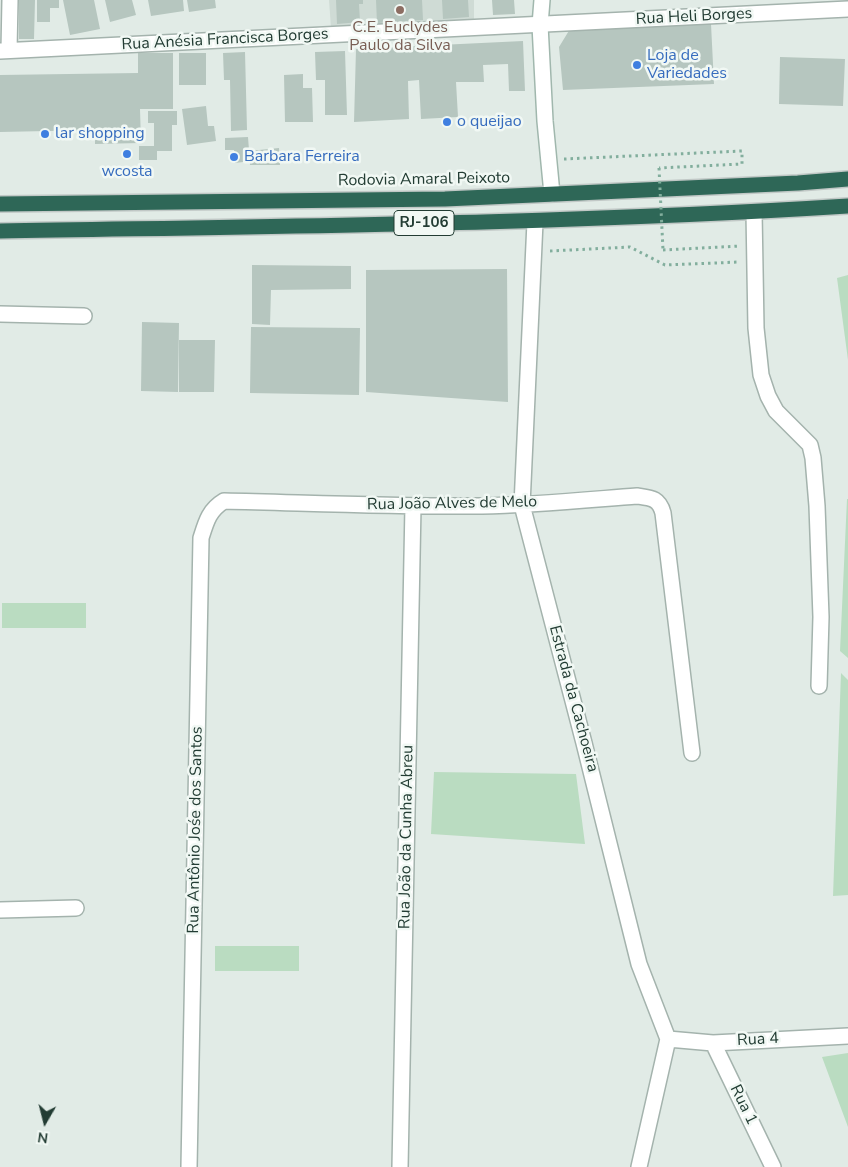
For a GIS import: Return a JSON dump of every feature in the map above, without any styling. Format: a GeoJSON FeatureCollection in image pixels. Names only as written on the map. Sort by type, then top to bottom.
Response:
{"type":"FeatureCollection","features":[{"type":"Feature","properties":{"kind":"highway","name":"Rodovia Amaral Peixoto"},"geometry":{"type":"LineString","coordinates":[[0,204],[445,198],[798,183],[848,179]]}},
{"type":"Feature","properties":{"kind":"highway","name":"RJ-106"},"geometry":{"type":"LineString","coordinates":[[6,231],[534,222],[848,206]]}},
{"type":"Feature","properties":{"kind":"street"},"geometry":{"type":"LineString","coordinates":[[4,51],[10,0]]}},
{"type":"Feature","properties":{"kind":"street"},"geometry":{"type":"LineString","coordinates":[[542,0],[540,25],[552,194]]}},
{"type":"Feature","properties":{"kind":"street","name":"Rua Heli Borges"},"geometry":{"type":"LineString","coordinates":[[540,25],[848,9]]}},
{"type":"Feature","properties":{"kind":"street","name":"Rua Anésia Francisca Borges"},"geometry":{"type":"LineString","coordinates":[[4,51],[540,25]]}},
{"type":"Feature","properties":{"kind":"street"},"geometry":{"type":"LineString","coordinates":[[754,212],[756,328],[762,375],[768,396],[776,410],[810,445],[813,458],[818,506],[819,686]]}},
{"type":"Feature","properties":{"kind":"street","name":"Estrada da Cachoeira"},"geometry":{"type":"LineString","coordinates":[[534,222],[522,504],[639,964],[668,1039]]}},
{"type":"Feature","properties":{"kind":"street"},"geometry":{"type":"LineString","coordinates":[[0,241],[6,231]]}},
{"type":"Feature","properties":{"kind":"street"},"geometry":{"type":"LineString","coordinates":[[0,314],[84,316]]}},
{"type":"Feature","properties":{"kind":"street","name":"Rua João Alves de Melo"},"geometry":{"type":"LineString","coordinates":[[224,501],[413,506],[522,504],[637,496],[652,498],[660,504],[664,522],[692,753]]}},
{"type":"Feature","properties":{"kind":"street","name":"Rua Antônio Jośe dos Santos"},"geometry":{"type":"LineString","coordinates":[[190,1167],[201,538],[208,516],[216,506],[224,501]]}},
{"type":"Feature","properties":{"kind":"street","name":"Rua João da Cunha Abreu"},"geometry":{"type":"LineString","coordinates":[[400,1167],[413,506]]}},
{"type":"Feature","properties":{"kind":"street"},"geometry":{"type":"LineString","coordinates":[[0,910],[76,908]]}},
{"type":"Feature","properties":{"kind":"street","name":"Rua 4"},"geometry":{"type":"LineString","coordinates":[[668,1039],[713,1043],[848,1036]]}},
{"type":"Feature","properties":{"kind":"street"},"geometry":{"type":"LineString","coordinates":[[639,1167],[668,1039]]}},
{"type":"Feature","properties":{"kind":"street","name":"Rua 1"},"geometry":{"type":"LineString","coordinates":[[713,1043],[773,1167]]}},
{"type":"Feature","properties":{"kind":"path"},"geometry":{"type":"LineString","coordinates":[[547,142],[561,159],[742,151],[742,164],[658,168],[663,250],[746,246]]}},
{"type":"Feature","properties":{"kind":"path"},"geometry":{"type":"LineString","coordinates":[[532,252],[630,247],[665,265],[746,261]]}},
{"type":"Feature","properties":{"kind":"shaded area"},"geometry":{"type":"Polygon","coordinates":[[[329,0],[474,0],[474,22],[331,28],[329,0]]]}},
{"type":"Feature","properties":{"kind":"green space"},"geometry":{"type":"Polygon","coordinates":[[[848,275],[848,360],[837,278],[848,275]]]}},
{"type":"Feature","properties":{"kind":"green space"},"geometry":{"type":"Polygon","coordinates":[[[848,499],[848,658],[840,651],[848,499]]]}},
{"type":"Feature","properties":{"kind":"green space"},"geometry":{"type":"Polygon","coordinates":[[[2,603],[86,603],[86,628],[2,628],[2,603]]]}},
{"type":"Feature","properties":{"kind":"green space"},"geometry":{"type":"Polygon","coordinates":[[[841,673],[848,680],[848,895],[833,896],[841,673]]]}},
{"type":"Feature","properties":{"kind":"green space"},"geometry":{"type":"Polygon","coordinates":[[[434,772],[576,774],[585,844],[431,834],[434,772]]]}},
{"type":"Feature","properties":{"kind":"green space"},"geometry":{"type":"Polygon","coordinates":[[[215,946],[299,946],[299,971],[215,971],[215,946]]]}},
{"type":"Feature","properties":{"kind":"green space"},"geometry":{"type":"Polygon","coordinates":[[[848,1053],[848,1127],[822,1057],[848,1053]]]}},
{"type":"Feature","properties":{"kind":"building"},"geometry":{"type":"Polygon","coordinates":[[[19,0],[35,0],[34,39],[19,39],[19,0]]]}},
{"type":"Feature","properties":{"kind":"building"},"geometry":{"type":"Polygon","coordinates":[[[37,0],[59,0],[59,8],[50,8],[50,22],[37,22],[37,0]]]}},
{"type":"Feature","properties":{"kind":"building"},"geometry":{"type":"Polygon","coordinates":[[[63,0],[94,0],[100,29],[70,35],[63,0]]]}},
{"type":"Feature","properties":{"kind":"building"},"geometry":{"type":"Polygon","coordinates":[[[105,0],[132,0],[136,15],[110,22],[105,0]]]}},
{"type":"Feature","properties":{"kind":"building"},"geometry":{"type":"Polygon","coordinates":[[[148,0],[183,0],[184,11],[151,16],[148,0]]]}},
{"type":"Feature","properties":{"kind":"building"},"geometry":{"type":"Polygon","coordinates":[[[187,0],[215,0],[216,8],[189,12],[187,0]]]}},
{"type":"Feature","properties":{"kind":"building"},"geometry":{"type":"Polygon","coordinates":[[[336,0],[363,0],[363,4],[359,4],[360,22],[337,24],[336,0]]]}},
{"type":"Feature","properties":{"kind":"building","name":"C.E. Euclydes Paulo da Silva"},"geometry":{"type":"Polygon","coordinates":[[[376,0],[422,0],[423,20],[377,23],[376,0]]]}},
{"type":"Feature","properties":{"kind":"building"},"geometry":{"type":"Polygon","coordinates":[[[442,0],[468,0],[469,17],[443,19],[442,0]]]}},
{"type":"Feature","properties":{"kind":"building"},"geometry":{"type":"Polygon","coordinates":[[[492,0],[514,0],[515,14],[493,15],[492,0]]]}},
{"type":"Feature","properties":{"kind":"building","name":"Loja de Variedades"},"geometry":{"type":"Polygon","coordinates":[[[711,24],[714,84],[563,90],[559,47],[570,29],[711,24]]]}},
{"type":"Feature","properties":{"kind":"building"},"geometry":{"type":"Polygon","coordinates":[[[523,41],[525,91],[509,91],[508,64],[483,65],[484,82],[456,82],[458,117],[421,119],[419,80],[408,81],[409,119],[354,122],[356,49],[523,41]]]}},
{"type":"Feature","properties":{"kind":"building"},"geometry":{"type":"Polygon","coordinates":[[[345,51],[347,115],[325,115],[325,80],[316,80],[315,52],[345,51]]]}},
{"type":"Feature","properties":{"kind":"building"},"geometry":{"type":"Polygon","coordinates":[[[245,52],[247,130],[231,131],[230,80],[224,80],[223,53],[245,52]]]}},
{"type":"Feature","properties":{"kind":"building"},"geometry":{"type":"Polygon","coordinates":[[[138,53],[173,53],[173,109],[140,109],[141,143],[95,144],[95,130],[0,132],[0,75],[138,73],[138,53]]]}},
{"type":"Feature","properties":{"kind":"building"},"geometry":{"type":"Polygon","coordinates":[[[179,53],[206,53],[206,85],[179,85],[179,53]]]}},
{"type":"Feature","properties":{"kind":"building"},"geometry":{"type":"Polygon","coordinates":[[[780,57],[845,59],[843,106],[779,104],[780,57]]]}},
{"type":"Feature","properties":{"kind":"building"},"geometry":{"type":"Polygon","coordinates":[[[303,74],[303,88],[312,88],[313,122],[285,122],[284,75],[303,74]]]}},
{"type":"Feature","properties":{"kind":"building"},"geometry":{"type":"Polygon","coordinates":[[[206,106],[208,126],[214,126],[216,141],[187,145],[182,109],[206,106]]]}},
{"type":"Feature","properties":{"kind":"building"},"geometry":{"type":"Polygon","coordinates":[[[148,111],[177,111],[177,125],[172,125],[172,151],[157,151],[157,160],[139,160],[139,146],[154,146],[154,123],[148,123],[148,111]]]}},
{"type":"Feature","properties":{"kind":"building"},"geometry":{"type":"Polygon","coordinates":[[[248,137],[249,150],[243,150],[243,162],[235,163],[234,150],[225,150],[225,138],[248,137]]]}},
{"type":"Feature","properties":{"kind":"building"},"geometry":{"type":"Polygon","coordinates":[[[279,148],[280,165],[250,165],[249,151],[279,148]]]}},
{"type":"Feature","properties":{"kind":"building"},"geometry":{"type":"Polygon","coordinates":[[[252,265],[351,266],[351,289],[271,290],[270,325],[252,324],[252,265]]]}},
{"type":"Feature","properties":{"kind":"building"},"geometry":{"type":"Polygon","coordinates":[[[507,269],[508,402],[366,392],[366,270],[507,269]]]}},
{"type":"Feature","properties":{"kind":"building"},"geometry":{"type":"Polygon","coordinates":[[[142,322],[179,323],[178,392],[141,391],[142,322]]]}},
{"type":"Feature","properties":{"kind":"building"},"geometry":{"type":"Polygon","coordinates":[[[251,327],[360,328],[359,395],[250,393],[251,327]]]}},
{"type":"Feature","properties":{"kind":"building"},"geometry":{"type":"Polygon","coordinates":[[[179,340],[215,340],[214,392],[179,392],[179,340]]]}},
{"type":"Feature","properties":{"kind":"place","name":"C.E. Euclydes Paulo da Silva"},"geometry":{"type":"Point","coordinates":[400,10]}},
{"type":"Feature","properties":{"kind":"place","name":"Loja de Variedades"},"geometry":{"type":"Point","coordinates":[637,65]}},
{"type":"Feature","properties":{"kind":"place","name":"o queijao"},"geometry":{"type":"Point","coordinates":[447,122]}},
{"type":"Feature","properties":{"kind":"place","name":"lar shopping"},"geometry":{"type":"Point","coordinates":[45,134]}},
{"type":"Feature","properties":{"kind":"place","name":"wcosta"},"geometry":{"type":"Point","coordinates":[127,154]}},
{"type":"Feature","properties":{"kind":"place","name":"Barbara Ferreira"},"geometry":{"type":"Point","coordinates":[234,157]}}]}
